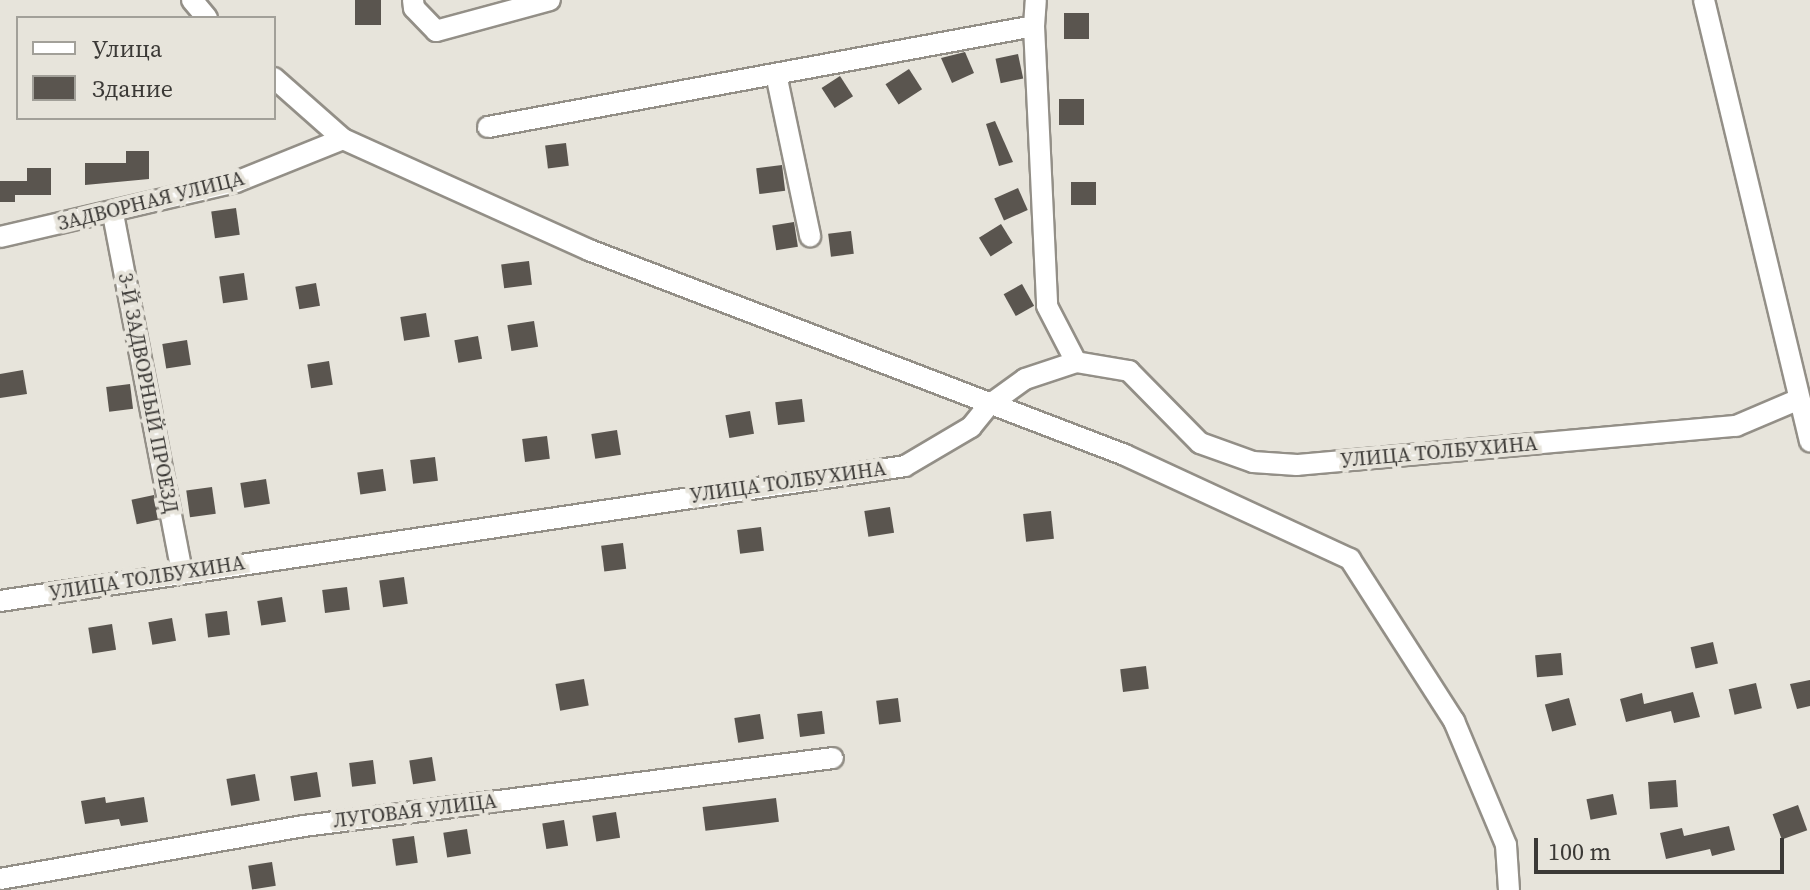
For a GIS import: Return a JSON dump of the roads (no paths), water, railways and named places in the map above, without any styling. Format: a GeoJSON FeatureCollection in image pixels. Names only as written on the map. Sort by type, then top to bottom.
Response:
{"type":"FeatureCollection","features":[{"type":"Feature","properties":{"kind":"street"},"geometry":{"type":"LineString","coordinates":[[192,0],[205,16]]}},
{"type":"Feature","properties":{"kind":"street"},"geometry":{"type":"LineString","coordinates":[[413,0],[414,8],[436,31],[550,0]]}},
{"type":"Feature","properties":{"kind":"street"},"geometry":{"type":"LineString","coordinates":[[1036,0],[1034,26],[1047,306],[1076,362]]}},
{"type":"Feature","properties":{"kind":"street"},"geometry":{"type":"LineString","coordinates":[[1704,0],[1797,400],[1810,441]]}},
{"type":"Feature","properties":{"kind":"street"},"geometry":{"type":"LineString","coordinates":[[488,127],[1034,26]]}},
{"type":"Feature","properties":{"kind":"street"},"geometry":{"type":"LineString","coordinates":[[776,74],[810,236]]}},
{"type":"Feature","properties":{"kind":"street"},"geometry":{"type":"LineString","coordinates":[[276,80],[343,139],[589,250],[1125,455],[1350,559],[1454,721],[1506,845],[1509,890]]}},
{"type":"Feature","properties":{"kind":"street","name":"ЗАДВОРНАЯ УЛИЦА"},"geometry":{"type":"LineString","coordinates":[[0,237],[113,214],[236,182],[343,139]]}},
{"type":"Feature","properties":{"kind":"street","name":"3-Й ЗАДВОРНЫЙ ПРОЕЗД"},"geometry":{"type":"LineString","coordinates":[[113,214],[182,572]]}},
{"type":"Feature","properties":{"kind":"street","name":"УЛИЦА ТОЛБУХИНА"},"geometry":{"type":"LineString","coordinates":[[0,601],[905,466],[971,427],[989,405],[1025,379],[1076,362],[1129,371],[1200,443],[1253,462],[1282,464],[1736,426],[1797,400]]}},
{"type":"Feature","properties":{"kind":"street","name":"ЛУГОВАЯ УЛИЦА"},"geometry":{"type":"LineString","coordinates":[[0,879],[304,826],[833,758]]}}]}
